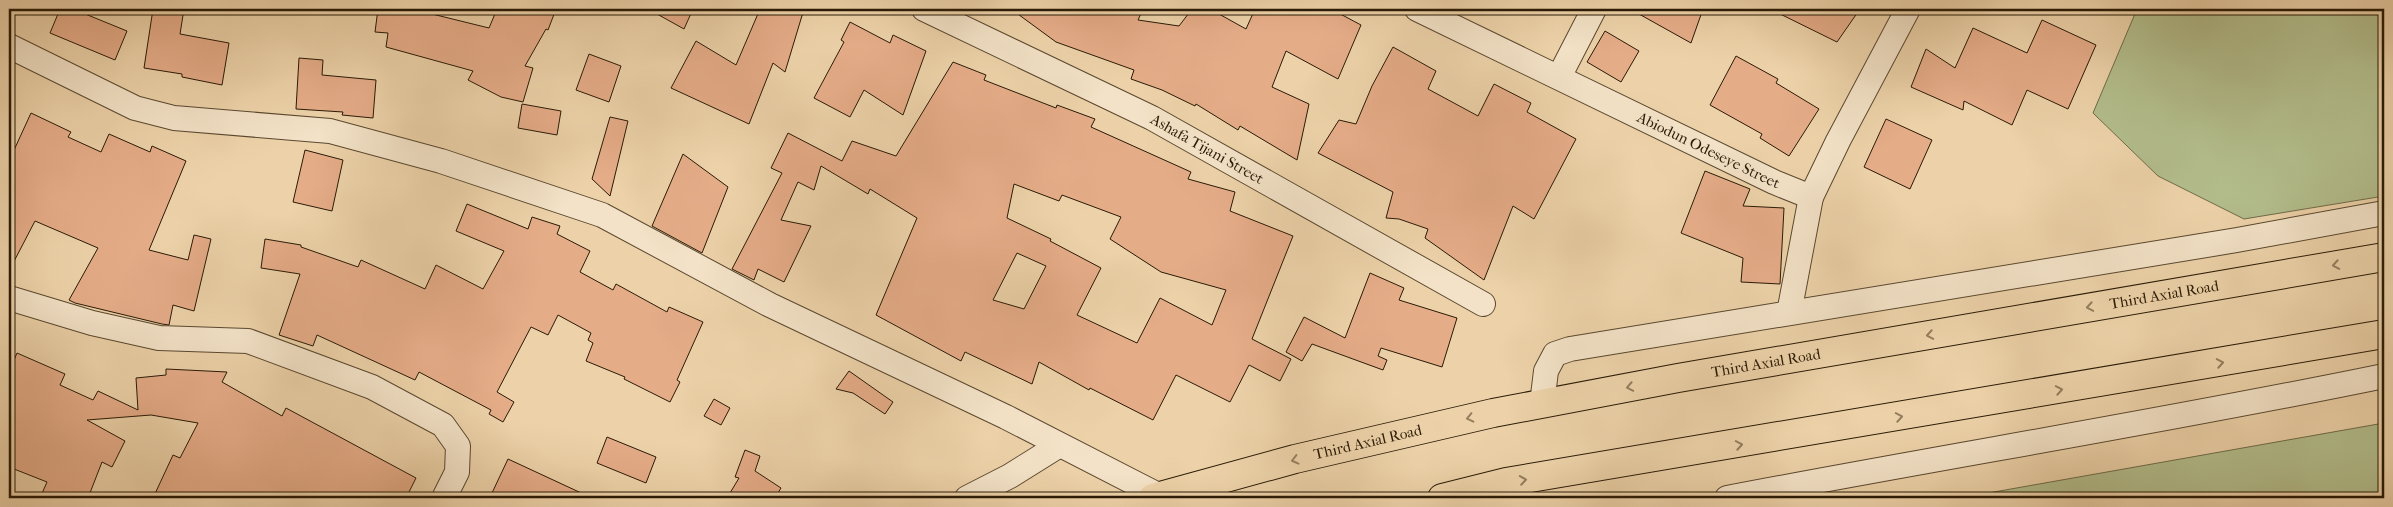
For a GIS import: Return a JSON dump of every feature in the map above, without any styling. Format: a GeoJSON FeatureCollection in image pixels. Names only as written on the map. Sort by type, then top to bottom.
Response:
{"type":"FeatureCollection","features":[{"type":"Feature","properties":{"kind":"highway","name":"Third Axial Road"},"geometry":{"type":"LineString","coordinates":[[1156,497],[1295,459],[1542,404],[1678,378],[2384,257]]}},
{"type":"Feature","properties":{"kind":"highway"},"geometry":{"type":"LineString","coordinates":[[1442,498],[1474,494],[1506,482],[1691,453],[2384,334]]}},
{"type":"Feature","properties":{"kind":"street","name":"Ashafa Tijani Street"},"geometry":{"type":"LineString","coordinates":[[924,9],[1152,118],[1484,304]]}},
{"type":"Feature","properties":{"kind":"street","name":"Abiodun Odeseye Street"},"geometry":{"type":"LineString","coordinates":[[1417,9],[1774,182],[1811,196]]}},
{"type":"Feature","properties":{"kind":"street"},"geometry":{"type":"LineString","coordinates":[[1559,77],[1594,9]]}},
{"type":"Feature","properties":{"kind":"street"},"geometry":{"type":"LineString","coordinates":[[1789,312],[1811,196],[1908,9]]}},
{"type":"Feature","properties":{"kind":"street"},"geometry":{"type":"LineString","coordinates":[[9,46],[135,108],[174,118],[330,131],[441,161],[602,215],[770,304],[1006,417],[1156,497]]}},
{"type":"Feature","properties":{"kind":"street"},"geometry":{"type":"LineString","coordinates":[[1542,404],[1546,371],[1555,354],[1570,348],[2237,240],[2384,213]]}},
{"type":"Feature","properties":{"kind":"street"},"geometry":{"type":"LineString","coordinates":[[9,298],[92,323],[159,338],[248,341],[372,387],[443,425],[458,446],[457,472],[444,498]]}},
{"type":"Feature","properties":{"kind":"street"},"geometry":{"type":"LineString","coordinates":[[1728,498],[1896,466],[2252,404],[2384,376]]}},
{"type":"Feature","properties":{"kind":"street"},"geometry":{"type":"LineString","coordinates":[[967,498],[1010,476],[1058,446]]}},
{"type":"Feature","properties":{"kind":"green space"},"geometry":{"type":"Polygon","coordinates":[[[2137,9],[2384,9],[2384,196],[2244,219],[2158,176],[2093,113],[2137,9]]]}},
{"type":"Feature","properties":{"kind":"green space"},"geometry":{"type":"Polygon","coordinates":[[[2384,423],[2384,498],[1960,498],[2384,423]]]}},
{"type":"Feature","properties":{"kind":"building"},"geometry":{"type":"Polygon","coordinates":[[[60,9],[73,9],[127,31],[115,60],[50,33],[60,9]]]}},
{"type":"Feature","properties":{"kind":"building"},"geometry":{"type":"Polygon","coordinates":[[[153,9],[184,9],[180,34],[229,43],[222,85],[182,77],[182,74],[144,68],[153,9]]]}},
{"type":"Feature","properties":{"kind":"building"},"geometry":{"type":"Polygon","coordinates":[[[378,9],[420,11],[489,28],[497,9],[556,9],[548,30],[546,29],[525,66],[533,68],[523,102],[501,97],[468,80],[473,71],[386,47],[388,33],[375,32],[378,9]]]}},
{"type":"Feature","properties":{"kind":"building"},"geometry":{"type":"Polygon","coordinates":[[[648,9],[693,9],[684,29],[648,9]]]}},
{"type":"Feature","properties":{"kind":"building"},"geometry":{"type":"Polygon","coordinates":[[[760,9],[804,9],[785,72],[773,63],[749,124],[671,88],[696,41],[736,65],[760,9]]]}},
{"type":"Feature","properties":{"kind":"building"},"geometry":{"type":"Polygon","coordinates":[[[1011,9],[1143,9],[1138,20],[1179,26],[1192,9],[1210,9],[1246,29],[1255,9],[1331,9],[1361,25],[1338,79],[1286,51],[1272,87],[1309,104],[1297,160],[1240,126],[1238,130],[1196,104],[1195,106],[1162,90],[1131,79],[1134,70],[1056,42],[1011,9]]]}},
{"type":"Feature","properties":{"kind":"building"},"geometry":{"type":"Polygon","coordinates":[[[1630,9],[1703,9],[1691,43],[1630,9]]]}},
{"type":"Feature","properties":{"kind":"building"},"geometry":{"type":"Polygon","coordinates":[[[1770,9],[1860,9],[1837,42],[1770,9]]]}},
{"type":"Feature","properties":{"kind":"building"},"geometry":{"type":"Polygon","coordinates":[[[2042,20],[2096,45],[2068,109],[2027,90],[2012,125],[1964,101],[1963,110],[1911,87],[1926,49],[1955,68],[1973,28],[2027,53],[2042,20]]]}},
{"type":"Feature","properties":{"kind":"building"},"geometry":{"type":"Polygon","coordinates":[[[850,22],[890,43],[893,35],[926,51],[903,115],[864,90],[850,117],[814,98],[844,42],[841,40],[850,22]]]}},
{"type":"Feature","properties":{"kind":"building"},"geometry":{"type":"Polygon","coordinates":[[[1605,31],[1639,51],[1621,82],[1587,62],[1605,31]]]}},
{"type":"Feature","properties":{"kind":"building"},"geometry":{"type":"Polygon","coordinates":[[[1393,47],[1436,71],[1428,89],[1478,116],[1494,84],[1531,103],[1527,112],[1576,139],[1534,219],[1513,206],[1484,280],[1425,238],[1428,229],[1399,219],[1386,218],[1393,192],[1318,153],[1339,120],[1356,124],[1372,86],[1393,47]]]}},
{"type":"Feature","properties":{"kind":"building"},"geometry":{"type":"Polygon","coordinates":[[[589,54],[621,66],[609,102],[576,90],[589,54]]]}},
{"type":"Feature","properties":{"kind":"building"},"geometry":{"type":"Polygon","coordinates":[[[1736,56],[1778,79],[1776,83],[1819,109],[1789,156],[1760,138],[1762,134],[1710,105],[1736,56]]]}},
{"type":"Feature","properties":{"kind":"building"},"geometry":{"type":"Polygon","coordinates":[[[299,58],[323,60],[322,75],[376,80],[373,118],[342,115],[343,112],[296,109],[299,58]]]}},
{"type":"Feature","properties":{"kind":"building"},"geometry":{"type":"Polygon","coordinates":[[[953,62],[986,75],[984,80],[1056,108],[1057,105],[1095,119],[1091,127],[1191,172],[1188,179],[1235,192],[1230,211],[1293,236],[1252,339],[1291,359],[1280,381],[1249,365],[1230,402],[1176,375],[1153,420],[1090,388],[1089,390],[1039,362],[1032,384],[965,352],[961,361],[876,315],[917,218],[870,189],[868,194],[821,166],[814,190],[798,182],[781,220],[811,226],[784,282],[758,269],[754,280],[732,269],[782,173],[771,168],[788,133],[842,161],[852,141],[896,156],[953,62]],[[1014,184],[1007,218],[1051,239],[1050,241],[1101,268],[1077,315],[1137,343],[1160,298],[1212,325],[1226,290],[1161,272],[1110,239],[1121,217],[1062,195],[1059,201],[1014,184]],[[1017,253],[993,300],[1024,309],[1046,266],[1017,253]]]}},
{"type":"Feature","properties":{"kind":"building"},"geometry":{"type":"Polygon","coordinates":[[[522,104],[561,111],[557,135],[518,128],[522,104]]]}},
{"type":"Feature","properties":{"kind":"building"},"geometry":{"type":"Polygon","coordinates":[[[31,113],[71,132],[68,137],[101,152],[109,134],[150,152],[152,146],[186,161],[149,250],[188,260],[194,235],[211,239],[194,311],[173,305],[169,325],[69,300],[98,248],[35,221],[9,271],[9,161],[31,113]]]}},
{"type":"Feature","properties":{"kind":"building"},"geometry":{"type":"Polygon","coordinates":[[[610,117],[628,121],[610,196],[592,179],[610,117]]]}},
{"type":"Feature","properties":{"kind":"building"},"geometry":{"type":"Polygon","coordinates":[[[1886,119],[1932,140],[1910,189],[1864,167],[1886,119]]]}},
{"type":"Feature","properties":{"kind":"building"},"geometry":{"type":"Polygon","coordinates":[[[305,150],[343,160],[332,211],[293,202],[305,150]]]}},
{"type":"Feature","properties":{"kind":"building"},"geometry":{"type":"Polygon","coordinates":[[[683,154],[728,187],[702,253],[652,226],[683,154]]]}},
{"type":"Feature","properties":{"kind":"building"},"geometry":{"type":"Polygon","coordinates":[[[1705,171],[1750,189],[1743,206],[1784,208],[1780,284],[1741,282],[1743,258],[1681,233],[1705,171]]]}},
{"type":"Feature","properties":{"kind":"building"},"geometry":{"type":"Polygon","coordinates":[[[467,204],[528,229],[532,217],[560,226],[557,234],[590,251],[580,272],[613,290],[616,284],[667,312],[669,307],[703,322],[677,380],[680,382],[670,402],[624,379],[625,377],[586,361],[593,343],[588,340],[591,333],[558,315],[548,335],[531,327],[497,392],[514,402],[503,422],[489,414],[491,410],[419,372],[415,380],[317,335],[313,346],[279,335],[300,274],[261,268],[265,239],[301,245],[301,247],[358,267],[361,260],[425,289],[436,265],[483,289],[504,251],[456,231],[467,204]]]}},
{"type":"Feature","properties":{"kind":"building"},"geometry":{"type":"Polygon","coordinates":[[[1370,273],[1404,288],[1399,300],[1457,318],[1442,367],[1381,348],[1378,356],[1387,360],[1383,370],[1312,344],[1302,361],[1286,352],[1304,317],[1345,338],[1370,273]]]}},
{"type":"Feature","properties":{"kind":"building"},"geometry":{"type":"Polygon","coordinates":[[[17,353],[65,374],[60,385],[93,400],[98,391],[138,410],[136,378],[166,375],[166,369],[227,372],[222,382],[282,416],[286,408],[416,478],[406,498],[153,498],[173,455],[180,458],[198,423],[151,415],[87,420],[125,441],[112,467],[102,462],[88,498],[40,498],[47,482],[9,467],[9,372],[17,353]]]}},
{"type":"Feature","properties":{"kind":"building"},"geometry":{"type":"Polygon","coordinates":[[[849,371],[893,402],[885,414],[853,393],[836,389],[849,371]]]}},
{"type":"Feature","properties":{"kind":"building"},"geometry":{"type":"Polygon","coordinates":[[[714,399],[730,408],[721,425],[704,416],[714,399]]]}},
{"type":"Feature","properties":{"kind":"building"},"geometry":{"type":"Polygon","coordinates":[[[607,437],[656,457],[646,483],[597,463],[607,437]]]}},
{"type":"Feature","properties":{"kind":"building"},"geometry":{"type":"Polygon","coordinates":[[[745,450],[760,456],[755,471],[781,488],[775,498],[727,498],[739,478],[735,477],[745,450]]]}},
{"type":"Feature","properties":{"kind":"building"},"geometry":{"type":"Polygon","coordinates":[[[508,459],[592,498],[504,498],[492,493],[508,459]]]}}]}
